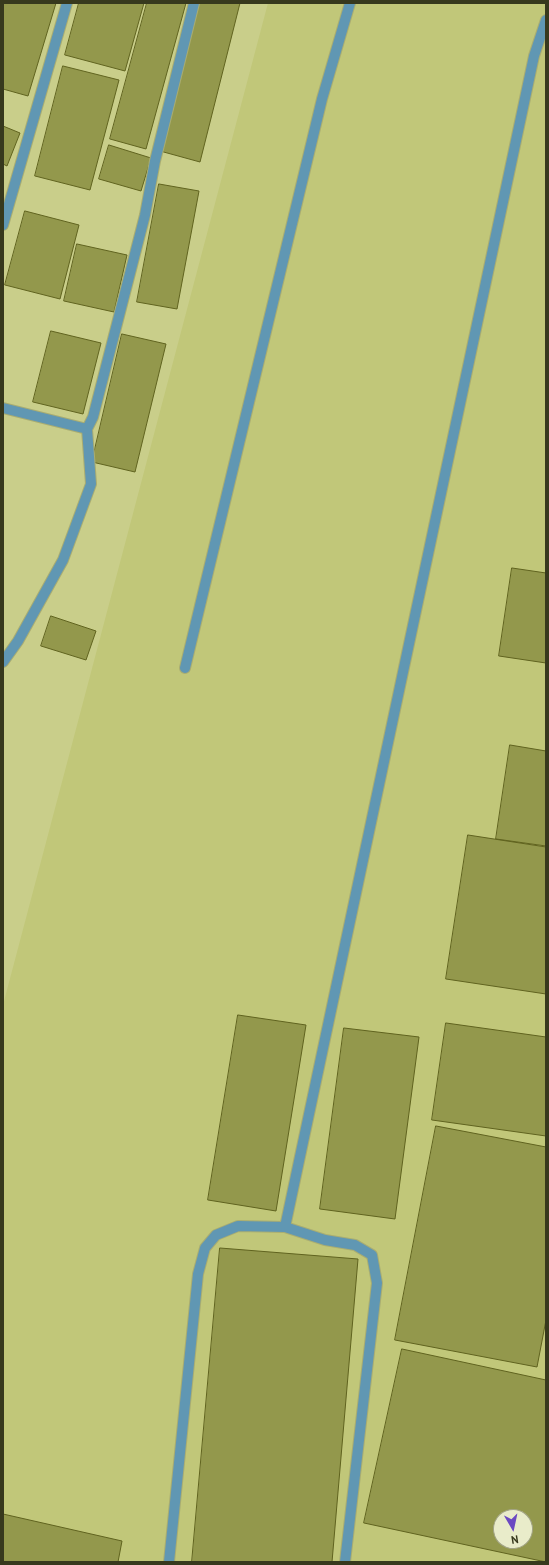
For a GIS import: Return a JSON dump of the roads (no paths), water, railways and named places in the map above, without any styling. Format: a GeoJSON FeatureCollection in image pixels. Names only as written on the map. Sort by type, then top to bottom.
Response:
{"type":"FeatureCollection","features":[{"type":"Feature","properties":{"kind":"street"},"geometry":{"type":"LineString","coordinates":[[3,225],[67,3]]}},
{"type":"Feature","properties":{"kind":"street"},"geometry":{"type":"LineString","coordinates":[[3,662],[18,641],[63,560],[91,484],[87,429],[93,417],[143,222],[155,161],[194,3]]}},
{"type":"Feature","properties":{"kind":"street"},"geometry":{"type":"LineString","coordinates":[[185,668],[322,99],[350,3]]}},
{"type":"Feature","properties":{"kind":"street"},"geometry":{"type":"LineString","coordinates":[[285,1227],[534,56],[546,20]]}},
{"type":"Feature","properties":{"kind":"street"},"geometry":{"type":"LineString","coordinates":[[3,408],[87,429]]}},
{"type":"Feature","properties":{"kind":"street"},"geometry":{"type":"LineString","coordinates":[[169,1562],[198,1274],[205,1248],[216,1236],[238,1226],[285,1227],[326,1240],[355,1244],[372,1255],[377,1283],[345,1562]]}}]}
